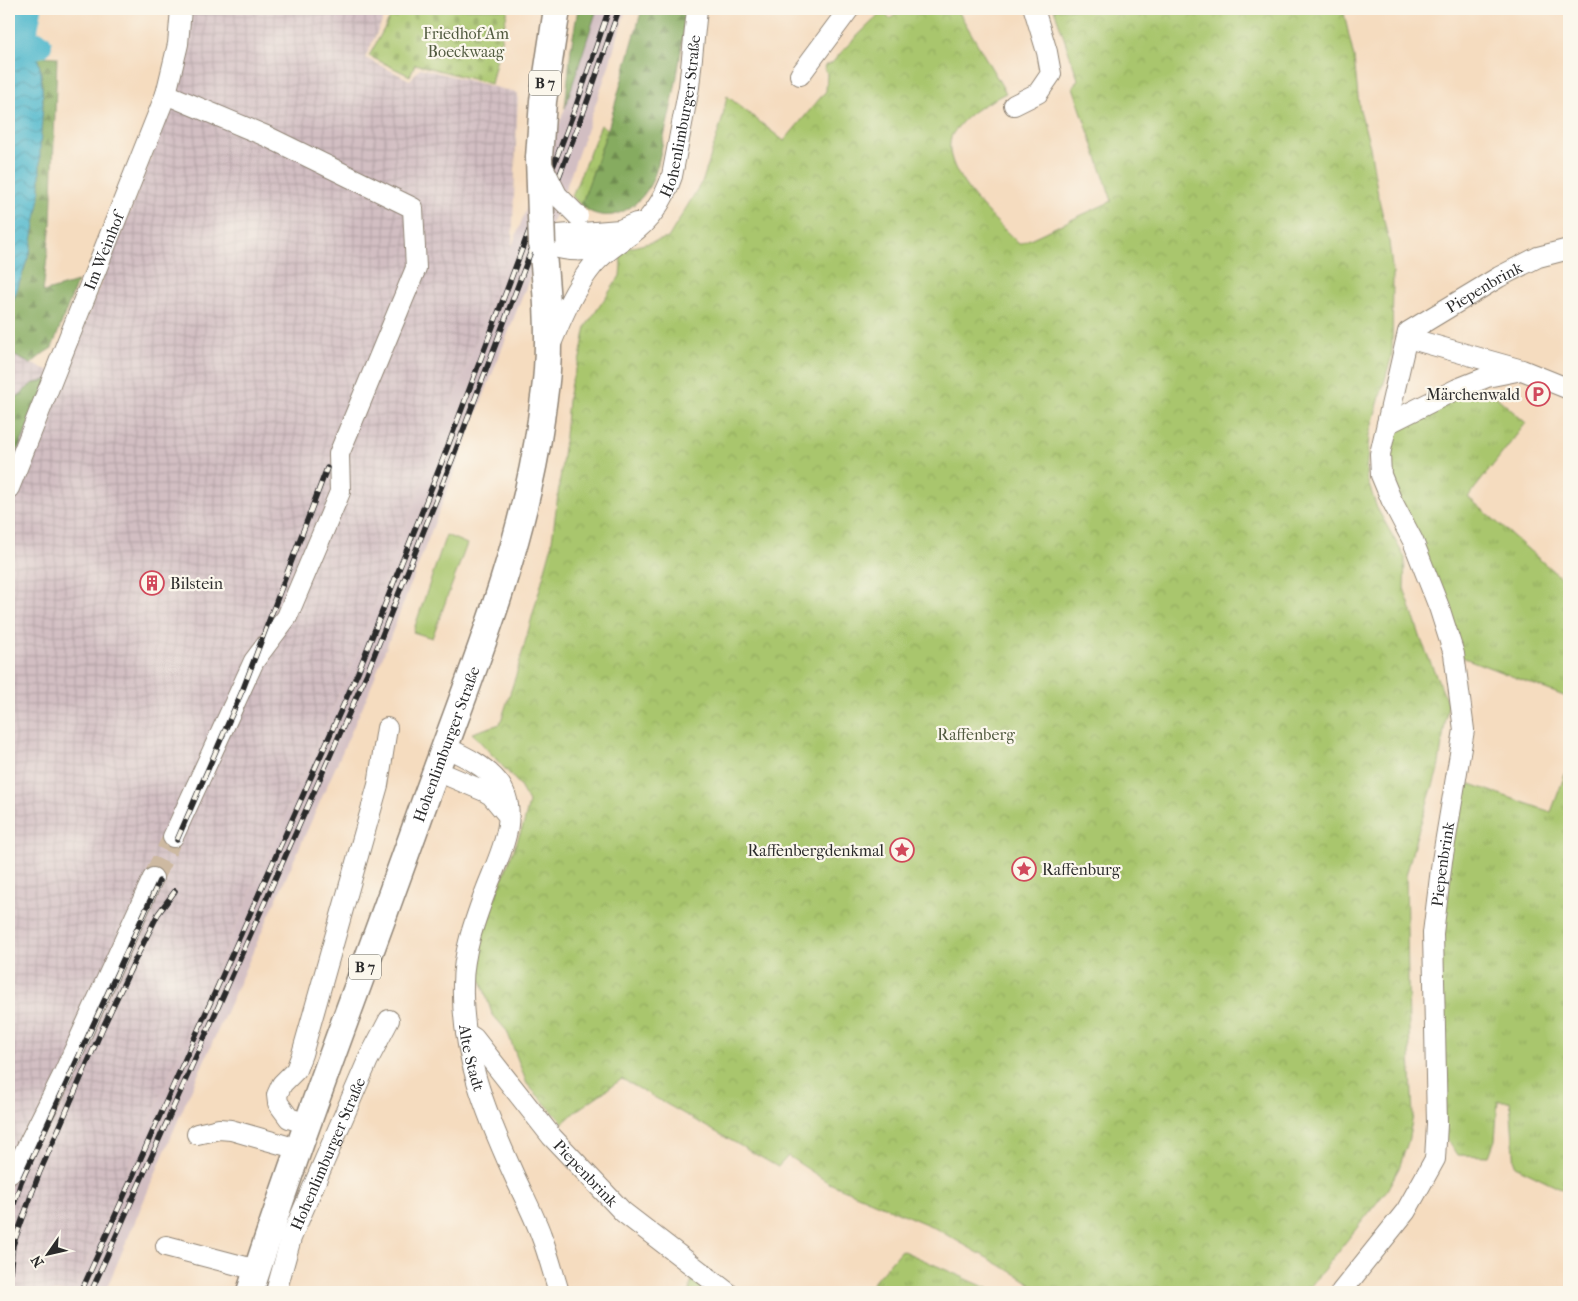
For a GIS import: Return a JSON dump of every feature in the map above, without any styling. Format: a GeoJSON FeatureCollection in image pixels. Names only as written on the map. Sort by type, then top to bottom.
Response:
{"type":"FeatureCollection","features":[{"type":"Feature","properties":{"kind":"main road","name":"Hohenlimburger Straße"},"geometry":{"type":"LineString","coordinates":[[253,1281],[298,1149],[437,771],[501,590],[520,523],[535,457],[547,370],[546,299],[564,236],[539,158],[543,101],[557,9]]}},
{"type":"Feature","properties":{"kind":"street","name":"Im Weinhof"},"geometry":{"type":"LineString","coordinates":[[9,488],[166,94],[178,44],[181,9]]}},
{"type":"Feature","properties":{"kind":"street","name":"Hohenlimburger Straße"},"geometry":{"type":"LineString","coordinates":[[547,353],[578,286],[595,263],[642,225],[661,204],[672,176],[689,87],[697,9]]}},
{"type":"Feature","properties":{"kind":"street"},"geometry":{"type":"LineString","coordinates":[[800,75],[849,9]]}},
{"type":"Feature","properties":{"kind":"street"},"geometry":{"type":"LineString","coordinates":[[1014,105],[1038,93],[1051,74],[1047,52],[1034,9]]}},
{"type":"Feature","properties":{"kind":"street"},"geometry":{"type":"LineString","coordinates":[[166,94],[266,136],[413,208],[416,268],[339,454],[340,492],[315,554],[288,617],[254,661],[173,837]]}},
{"type":"Feature","properties":{"kind":"street","name":"Hohenlimburger Straße"},"geometry":{"type":"LineString","coordinates":[[539,158],[556,195],[564,236],[577,252],[620,242]]}},
{"type":"Feature","properties":{"kind":"street","name":"Hohenlimburger Straße"},"geometry":{"type":"LineString","coordinates":[[564,236],[620,230],[649,217]]}},
{"type":"Feature","properties":{"kind":"street","name":"Piepenbrink"},"geometry":{"type":"LineString","coordinates":[[1341,1292],[1406,1211],[1435,1160],[1437,1124],[1433,933],[1442,861],[1464,730],[1454,654],[1439,607],[1413,541],[1381,475],[1380,454],[1408,332],[1499,277],[1538,256],[1569,249]]}},
{"type":"Feature","properties":{"kind":"street"},"geometry":{"type":"LineString","coordinates":[[1408,338],[1522,370],[1569,390]]}},
{"type":"Feature","properties":{"kind":"street"},"geometry":{"type":"LineString","coordinates":[[1387,424],[1457,389],[1487,377],[1522,370]]}},
{"type":"Feature","properties":{"kind":"street","name":"Hohenlimburger Straße"},"geometry":{"type":"LineString","coordinates":[[307,1124],[289,1118],[278,1103],[277,1095],[282,1084],[296,1070],[302,1054],[378,785],[387,728]]}},
{"type":"Feature","properties":{"kind":"street","name":"Alte Stadt"},"geometry":{"type":"LineString","coordinates":[[445,747],[473,761],[499,783],[507,798],[507,832],[486,890],[465,962],[463,984],[466,1033],[471,1063],[481,1097],[541,1234],[559,1292]]}},
{"type":"Feature","properties":{"kind":"street"},"geometry":{"type":"LineString","coordinates":[[437,771],[491,795],[508,814]]}},
{"type":"Feature","properties":{"kind":"street"},"geometry":{"type":"LineString","coordinates":[[13,1162],[63,1075],[153,878]]}},
{"type":"Feature","properties":{"kind":"street","name":"Hohenlimburger Straße"},"geometry":{"type":"LineString","coordinates":[[276,1292],[291,1238],[368,1060],[389,1020]]}},
{"type":"Feature","properties":{"kind":"street","name":"Piepenbrink"},"geometry":{"type":"LineString","coordinates":[[466,1033],[474,1038],[552,1137],[623,1212],[727,1292]]}},
{"type":"Feature","properties":{"kind":"street"},"geometry":{"type":"LineString","coordinates":[[197,1134],[219,1129],[231,1130],[298,1149]]}},
{"type":"Feature","properties":{"kind":"street"},"geometry":{"type":"LineString","coordinates":[[166,1246],[253,1281]]}},
{"type":"Feature","properties":{"kind":"shaded area"},"geometry":{"type":"Polygon","coordinates":[[[192,9],[388,9],[365,58],[410,80],[420,68],[518,93],[512,247],[348,674],[73,1292],[9,1292],[9,353],[31,364],[63,375],[132,206],[181,77],[192,9]]]}},
{"type":"Feature","properties":{"kind":"shaded area"},"geometry":{"type":"Polygon","coordinates":[[[597,9],[626,9],[608,69],[567,185],[369,692],[185,1104],[105,1292],[73,1292],[348,674],[565,108],[597,9]]]}},
{"type":"Feature","properties":{"kind":"green space","name":"Friedhof Am Boeckwaag"},"geometry":{"type":"Polygon","coordinates":[[[395,9],[508,9],[491,84],[415,64],[410,76],[369,56],[395,9]]]}},
{"type":"Feature","properties":{"kind":"green space"},"geometry":{"type":"Polygon","coordinates":[[[578,9],[597,9],[565,108],[571,48],[578,9]]]}},
{"type":"Feature","properties":{"kind":"green space"},"geometry":{"type":"Polygon","coordinates":[[[642,9],[686,9],[674,92],[658,163],[647,190],[639,200],[624,211],[613,215],[600,215],[588,211],[581,206],[608,129],[642,9]]]}},
{"type":"Feature","properties":{"kind":"green space","name":"Raffenberg"},"geometry":{"type":"Polygon","coordinates":[[[902,9],[915,9],[917,12],[923,9],[957,9],[1006,93],[979,108],[962,122],[951,138],[950,152],[954,166],[973,196],[1019,244],[1112,201],[1073,87],[1078,79],[1054,9],[1343,9],[1354,58],[1359,106],[1370,147],[1378,195],[1389,242],[1393,275],[1392,355],[1369,435],[1366,476],[1377,508],[1405,558],[1404,588],[1422,642],[1448,704],[1438,770],[1406,876],[1413,1116],[1408,1142],[1399,1168],[1387,1190],[1306,1292],[1044,1292],[931,1226],[829,1183],[788,1156],[778,1167],[622,1079],[576,1111],[563,1123],[527,1084],[507,1031],[492,1014],[482,983],[473,967],[484,926],[524,823],[529,802],[518,783],[472,733],[500,724],[516,675],[551,548],[564,448],[568,400],[571,383],[580,358],[586,326],[620,276],[620,253],[625,249],[668,238],[703,180],[722,120],[727,96],[784,141],[826,91],[827,74],[824,66],[832,63],[882,12],[890,19],[902,9]]]}},
{"type":"Feature","properties":{"kind":"green space"},"geometry":{"type":"Polygon","coordinates":[[[37,56],[57,57],[51,223],[43,292],[77,282],[52,348],[31,364],[9,353],[9,313],[30,252],[43,103],[41,72],[37,56]]]}},
{"type":"Feature","properties":{"kind":"green space"},"geometry":{"type":"Polygon","coordinates":[[[601,125],[608,129],[581,206],[572,196],[601,125]]]}},
{"type":"Feature","properties":{"kind":"green space"},"geometry":{"type":"Polygon","coordinates":[[[49,379],[9,470],[9,411],[15,399],[32,384],[49,379]]]}},
{"type":"Feature","properties":{"kind":"green space"},"geometry":{"type":"Polygon","coordinates":[[[1484,386],[1526,423],[1468,497],[1569,585],[1569,698],[1454,654],[1380,454],[1387,424],[1484,386]]]}},
{"type":"Feature","properties":{"kind":"green space"},"geometry":{"type":"Polygon","coordinates":[[[446,535],[467,544],[432,638],[413,632],[446,535]]]}},
{"type":"Feature","properties":{"kind":"green space"},"geometry":{"type":"Polygon","coordinates":[[[1569,764],[1569,1192],[1515,1166],[1510,1101],[1498,1101],[1495,1140],[1489,1156],[1457,1155],[1437,1124],[1433,933],[1456,779],[1551,812],[1569,764]]]}},
{"type":"Feature","properties":{"kind":"green space"},"geometry":{"type":"Polygon","coordinates":[[[901,1250],[996,1292],[865,1292],[901,1250]]]}},
{"type":"Feature","properties":{"kind":"green space"},"geometry":{"type":"Polygon","coordinates":[[[694,1270],[723,1292],[689,1292],[694,1270]]]}},
{"type":"Feature","properties":{"kind":"water"},"geometry":{"type":"Polygon","coordinates":[[[9,9],[39,9],[33,36],[38,38],[37,56],[41,72],[43,103],[40,149],[40,197],[30,252],[9,313],[9,9]]]}},
{"type":"Feature","properties":{"kind":"waterway"},"geometry":{"type":"LineString","coordinates":[[29,9],[23,39],[31,47],[39,45]]}},
{"type":"Feature","properties":{"kind":"tunnel"},"geometry":{"type":"LineString","coordinates":[[153,878],[173,837]]}},
{"type":"Feature","properties":{"kind":"railway"},"geometry":{"type":"LineString","coordinates":[[81,1292],[358,672],[443,459],[576,106],[609,9]]}},
{"type":"Feature","properties":{"kind":"railway"},"geometry":{"type":"LineString","coordinates":[[91,1292],[367,673],[452,460],[585,108],[619,9]]}},
{"type":"Feature","properties":{"kind":"railway"},"geometry":{"type":"LineString","coordinates":[[177,840],[243,689],[327,468]]}},
{"type":"Feature","properties":{"kind":"railway"},"geometry":{"type":"LineString","coordinates":[[9,1220],[21,1182],[159,881]]}},
{"type":"Feature","properties":{"kind":"railway"},"geometry":{"type":"LineString","coordinates":[[9,1282],[13,1245],[39,1174],[104,1025],[134,962],[158,914],[175,891]]}},
{"type":"Feature","properties":{"kind":"place","name":"Märchenwald"},"geometry":{"type":"Point","coordinates":[1538,394]}},
{"type":"Feature","properties":{"kind":"place","name":"Bilstein"},"geometry":{"type":"Point","coordinates":[152,583]}},
{"type":"Feature","properties":{"kind":"place","name":"Raffenbergdenkmal"},"geometry":{"type":"Point","coordinates":[902,850]}},
{"type":"Feature","properties":{"kind":"place","name":"Raffenburg"},"geometry":{"type":"Point","coordinates":[1024,869]}}]}
